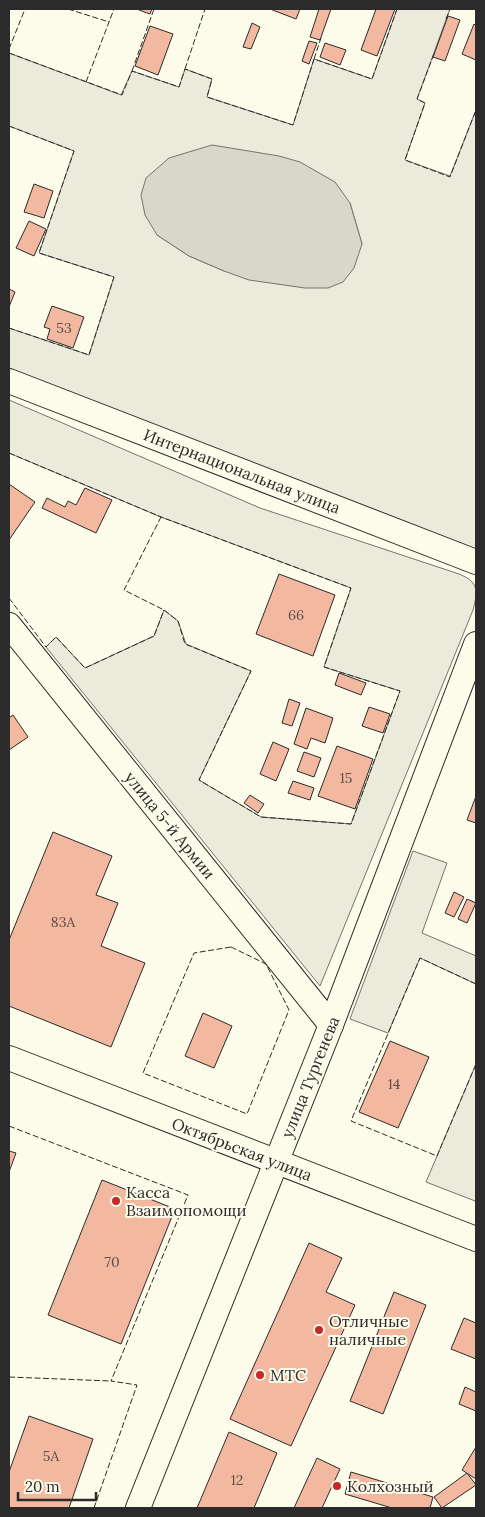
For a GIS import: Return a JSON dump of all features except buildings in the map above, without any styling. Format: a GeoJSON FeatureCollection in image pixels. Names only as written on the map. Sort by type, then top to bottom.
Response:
{"type":"FeatureCollection","features":[{"type":"Feature","properties":{"kind":"street","name":"Интернациональная улица"},"geometry":{"type":"LineString","coordinates":[[9,381],[476,562]]}},
{"type":"Feature","properties":{"kind":"street","name":"улица 5-й Армии"},"geometry":{"type":"LineString","coordinates":[[9,625],[331,1025]]}},
{"type":"Feature","properties":{"kind":"street","name":"улица Тургенева"},"geometry":{"type":"LineString","coordinates":[[138,1508],[331,1025],[476,644]]}},
{"type":"Feature","properties":{"kind":"street","name":"Октябрьская улица"},"geometry":{"type":"LineString","coordinates":[[9,1058],[476,1239]]}},
{"type":"Feature","properties":{"kind":"shaded area"},"geometry":{"type":"Polygon","coordinates":[[[397,9],[450,9],[417,99],[425,103],[405,160],[450,176],[476,110],[476,552],[186,446],[9,368],[9,328],[89,355],[114,277],[39,253],[74,151],[9,126],[9,53],[121,95],[132,71],[179,87],[185,69],[212,79],[207,97],[293,125],[314,59],[372,79],[397,9]],[[350,203],[157,235],[189,256],[224,271],[362,244],[350,203]]]}},
{"type":"Feature","properties":{"kind":"shaded area"},"geometry":{"type":"Polygon","coordinates":[[[212,145],[279,156],[300,162],[335,182],[350,203],[362,244],[354,268],[343,282],[328,288],[305,288],[249,280],[189,256],[157,235],[145,215],[141,195],[146,178],[169,158],[212,145]]]}},
{"type":"Feature","properties":{"kind":"shaded area"},"geometry":{"type":"Polygon","coordinates":[[[9,400],[260,508],[459,574],[474,584],[476,597],[473,610],[320,986],[46,647],[56,637],[85,668],[154,636],[164,610],[178,621],[186,644],[251,671],[199,780],[261,817],[351,824],[400,691],[324,667],[351,588],[161,517],[9,453],[9,400]]]}},
{"type":"Feature","properties":{"kind":"shaded area"},"geometry":{"type":"Polygon","coordinates":[[[413,851],[447,863],[422,933],[476,956],[476,984],[420,958],[388,1033],[350,1019],[413,851]]]}},
{"type":"Feature","properties":{"kind":"shaded area"},"geometry":{"type":"Polygon","coordinates":[[[476,1064],[476,1199],[475,1201],[426,1182],[476,1064]]]}},
{"type":"Feature","properties":{"kind":"fence"},"geometry":{"type":"LineString","coordinates":[[9,49],[25,9]]}},
{"type":"Feature","properties":{"kind":"fence"},"geometry":{"type":"LineString","coordinates":[[68,9],[109,22]]}},
{"type":"Feature","properties":{"kind":"fence"},"geometry":{"type":"LineString","coordinates":[[86,82],[114,9]]}},
{"type":"Feature","properties":{"kind":"fence"},"geometry":{"type":"LineString","coordinates":[[132,71],[154,9]]}},
{"type":"Feature","properties":{"kind":"fence"},"geometry":{"type":"LineString","coordinates":[[185,69],[205,9]]}},
{"type":"Feature","properties":{"kind":"fence"},"geometry":{"type":"LineString","coordinates":[[9,53],[122,95],[132,71],[179,87],[185,69],[212,79],[207,97],[293,125],[314,59],[372,79],[397,9]]}},
{"type":"Feature","properties":{"kind":"fence"},"geometry":{"type":"LineString","coordinates":[[446,19],[450,9]]}},
{"type":"Feature","properties":{"kind":"fence"},"geometry":{"type":"LineString","coordinates":[[314,59],[321,38]]}},
{"type":"Feature","properties":{"kind":"fence"},"geometry":{"type":"LineString","coordinates":[[434,54],[417,99],[425,103],[405,160],[450,177],[476,110]]}},
{"type":"Feature","properties":{"kind":"fence"},"geometry":{"type":"LineString","coordinates":[[9,126],[74,151],[39,253],[114,277],[89,355],[9,328]]}},
{"type":"Feature","properties":{"kind":"fence"},"geometry":{"type":"LineString","coordinates":[[9,453],[161,517],[351,588],[324,667],[400,691],[351,824],[261,817],[199,780],[251,671],[185,644],[178,621],[164,610],[124,590],[161,517]]}},
{"type":"Feature","properties":{"kind":"fence"},"geometry":{"type":"LineString","coordinates":[[9,598],[46,647],[56,637],[85,668],[154,636],[164,610]]}},
{"type":"Feature","properties":{"kind":"fence"},"geometry":{"type":"LineString","coordinates":[[231,947],[266,964],[289,1010],[247,1114],[143,1073],[194,953],[231,947]]}},
{"type":"Feature","properties":{"kind":"fence"},"geometry":{"type":"LineString","coordinates":[[476,984],[420,958],[351,1121],[437,1156],[476,1064]]}},
{"type":"Feature","properties":{"kind":"fence"},"geometry":{"type":"LineString","coordinates":[[9,1126],[188,1195],[111,1381],[137,1385],[94,1508]]}},
{"type":"Feature","properties":{"kind":"fence"},"geometry":{"type":"LineString","coordinates":[[9,1377],[111,1381]]}},
{"type":"Feature","properties":{"kind":"place","name":"Касса Взаимопомощи"},"geometry":{"type":"Point","coordinates":[116,1201]}},
{"type":"Feature","properties":{"kind":"place","name":"Отличные наличные"},"geometry":{"type":"Point","coordinates":[319,1330]}},
{"type":"Feature","properties":{"kind":"place","name":"МТС"},"geometry":{"type":"Point","coordinates":[260,1375]}},
{"type":"Feature","properties":{"kind":"place","name":"Колхозный"},"geometry":{"type":"Point","coordinates":[337,1486]}}]}
